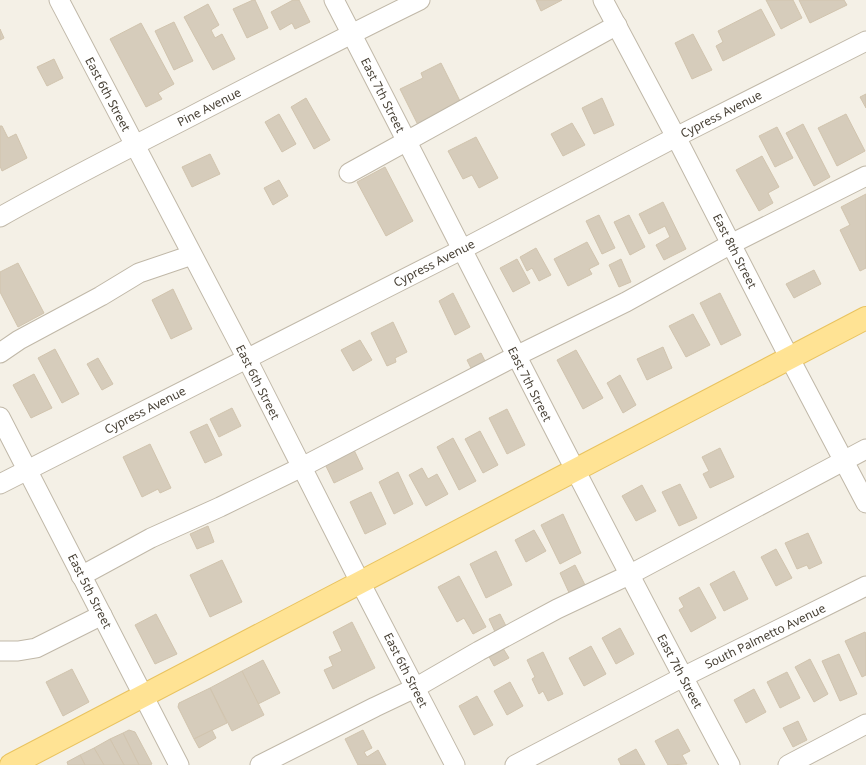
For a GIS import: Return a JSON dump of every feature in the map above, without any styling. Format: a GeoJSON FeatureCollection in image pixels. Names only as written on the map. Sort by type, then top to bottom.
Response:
{"type":"FeatureCollection","features":[{"type":"Feature","properties":{"kind":"main road"},"geometry":{"type":"LineString","coordinates":[[11,765],[866,318]]}},
{"type":"Feature","properties":{"kind":"street","name":"East 6th Street"},"geometry":{"type":"LineString","coordinates":[[59,0],[247,359],[455,765]]}},
{"type":"Feature","properties":{"kind":"street","name":"East 7th Street"},"geometry":{"type":"LineString","coordinates":[[334,0],[574,470],[682,677],[730,765]]}},
{"type":"Feature","properties":{"kind":"street","name":"Pine Avenue"},"geometry":{"type":"LineString","coordinates":[[0,217],[351,33],[420,0]]}},
{"type":"Feature","properties":{"kind":"street","name":"East 8th Street"},"geometry":{"type":"LineString","coordinates":[[603,0],[676,137],[866,503]]}},
{"type":"Feature","properties":{"kind":"street"},"geometry":{"type":"LineString","coordinates":[[349,173],[617,25]]}},
{"type":"Feature","properties":{"kind":"street","name":"Cypress Avenue"},"geometry":{"type":"LineString","coordinates":[[0,484],[461,250],[676,137],[866,41]]}},
{"type":"Feature","properties":{"kind":"street"},"geometry":{"type":"LineString","coordinates":[[81,576],[151,538],[220,507],[302,467],[516,356],[626,302],[731,244],[866,176]]}},
{"type":"Feature","properties":{"kind":"street"},"geometry":{"type":"LineString","coordinates":[[0,353],[19,340],[101,296],[139,273],[192,255]]}},
{"type":"Feature","properties":{"kind":"street","name":"East 5th Street"},"geometry":{"type":"LineString","coordinates":[[0,417],[179,765]]}},
{"type":"Feature","properties":{"kind":"street"},"geometry":{"type":"LineString","coordinates":[[260,765],[415,688],[479,651],[557,609],[629,575],[866,449]]}},
{"type":"Feature","properties":{"kind":"street","name":"South Palmetto Avenue"},"geometry":{"type":"LineString","coordinates":[[514,765],[682,677],[866,586]]}},
{"type":"Feature","properties":{"kind":"street"},"geometry":{"type":"LineString","coordinates":[[0,651],[18,652],[36,648],[102,615]]}},
{"type":"Feature","properties":{"kind":"street"},"geometry":{"type":"LineString","coordinates":[[788,765],[866,724]]}},
{"type":"Feature","properties":{"kind":"building"},"geometry":{"type":"Polygon","coordinates":[[[255,0],[268,28],[247,38],[233,9],[255,0]]]}},
{"type":"Feature","properties":{"kind":"building"},"geometry":{"type":"Polygon","coordinates":[[[293,0],[299,0],[310,22],[295,29],[292,23],[280,30],[271,12],[293,0]]]}},
{"type":"Feature","properties":{"kind":"building"},"geometry":{"type":"Polygon","coordinates":[[[536,0],[562,0],[541,11],[536,0]]]}},
{"type":"Feature","properties":{"kind":"building"},"geometry":{"type":"Polygon","coordinates":[[[766,0],[793,0],[802,18],[781,29],[766,0]]]}},
{"type":"Feature","properties":{"kind":"building"},"geometry":{"type":"Polygon","coordinates":[[[799,0],[844,0],[847,5],[810,23],[799,0]]]}},
{"type":"Feature","properties":{"kind":"building"},"geometry":{"type":"Polygon","coordinates":[[[208,4],[219,25],[211,30],[215,38],[222,34],[235,59],[213,70],[184,17],[208,4]]]}},
{"type":"Feature","properties":{"kind":"building"},"geometry":{"type":"Polygon","coordinates":[[[761,9],[775,35],[723,61],[716,46],[723,42],[718,31],[761,9]]]}},
{"type":"Feature","properties":{"kind":"building"},"geometry":{"type":"Polygon","coordinates":[[[174,22],[193,61],[174,70],[155,31],[174,22]]]}},
{"type":"Feature","properties":{"kind":"building"},"geometry":{"type":"Polygon","coordinates":[[[141,23],[174,84],[158,93],[162,99],[146,107],[110,39],[141,23]]]}},
{"type":"Feature","properties":{"kind":"building"},"geometry":{"type":"Polygon","coordinates":[[[0,29],[4,38],[0,40],[0,29]]]}},
{"type":"Feature","properties":{"kind":"building"},"geometry":{"type":"Polygon","coordinates":[[[693,34],[712,70],[692,79],[675,43],[693,34]]]}},
{"type":"Feature","properties":{"kind":"building"},"geometry":{"type":"Polygon","coordinates":[[[54,59],[63,78],[47,86],[37,67],[54,59]]]}},
{"type":"Feature","properties":{"kind":"building"},"geometry":{"type":"Polygon","coordinates":[[[441,63],[463,107],[420,129],[400,89],[423,78],[421,73],[441,63]]]}},
{"type":"Feature","properties":{"kind":"building"},"geometry":{"type":"Polygon","coordinates":[[[866,94],[866,108],[860,97],[866,94]]]}},
{"type":"Feature","properties":{"kind":"building"},"geometry":{"type":"Polygon","coordinates":[[[306,98],[330,140],[314,149],[291,107],[306,98]]]}},
{"type":"Feature","properties":{"kind":"building"},"geometry":{"type":"Polygon","coordinates":[[[602,98],[614,125],[594,134],[582,108],[602,98]]]}},
{"type":"Feature","properties":{"kind":"building"},"geometry":{"type":"Polygon","coordinates":[[[279,114],[296,144],[282,152],[265,122],[279,114]]]}},
{"type":"Feature","properties":{"kind":"building"},"geometry":{"type":"Polygon","coordinates":[[[846,114],[865,151],[837,166],[818,128],[846,114]]]}},
{"type":"Feature","properties":{"kind":"building"},"geometry":{"type":"Polygon","coordinates":[[[572,123],[585,145],[563,156],[551,134],[572,123]]]}},
{"type":"Feature","properties":{"kind":"building"},"geometry":{"type":"Polygon","coordinates":[[[803,124],[830,177],[814,186],[786,133],[803,124]]]}},
{"type":"Feature","properties":{"kind":"building"},"geometry":{"type":"Polygon","coordinates":[[[0,126],[2,126],[8,138],[16,134],[27,158],[2,171],[0,166],[0,126]]]}},
{"type":"Feature","properties":{"kind":"building"},"geometry":{"type":"Polygon","coordinates":[[[777,127],[793,158],[775,167],[759,136],[777,127]]]}},
{"type":"Feature","properties":{"kind":"building"},"geometry":{"type":"Polygon","coordinates":[[[476,137],[498,178],[479,188],[472,175],[463,179],[448,151],[476,137]]]}},
{"type":"Feature","properties":{"kind":"building"},"geometry":{"type":"Polygon","coordinates":[[[210,154],[220,174],[192,187],[182,167],[210,154]]]}},
{"type":"Feature","properties":{"kind":"building"},"geometry":{"type":"Polygon","coordinates":[[[762,156],[779,187],[768,193],[773,203],[759,211],[736,170],[762,156]]]}},
{"type":"Feature","properties":{"kind":"building"},"geometry":{"type":"Polygon","coordinates":[[[385,167],[413,221],[386,236],[357,182],[385,167]]]}},
{"type":"Feature","properties":{"kind":"building"},"geometry":{"type":"Polygon","coordinates":[[[279,180],[288,196],[273,205],[264,188],[279,180]]]}},
{"type":"Feature","properties":{"kind":"building"},"geometry":{"type":"Polygon","coordinates":[[[866,194],[866,268],[860,271],[840,230],[850,225],[841,207],[866,194]]]}},
{"type":"Feature","properties":{"kind":"building"},"geometry":{"type":"Polygon","coordinates":[[[663,202],[686,249],[664,260],[656,245],[670,237],[665,226],[649,234],[639,214],[663,202]]]}},
{"type":"Feature","properties":{"kind":"building"},"geometry":{"type":"Polygon","coordinates":[[[599,215],[615,248],[602,254],[586,221],[599,215]]]}},
{"type":"Feature","properties":{"kind":"building"},"geometry":{"type":"Polygon","coordinates":[[[629,215],[645,247],[630,255],[614,222],[629,215]]]}},
{"type":"Feature","properties":{"kind":"building"},"geometry":{"type":"Polygon","coordinates":[[[587,242],[599,264],[589,269],[592,274],[568,286],[554,259],[587,242]]]}},
{"type":"Feature","properties":{"kind":"building"},"geometry":{"type":"Polygon","coordinates":[[[536,248],[551,275],[539,281],[532,268],[527,271],[520,257],[536,248]]]}},
{"type":"Feature","properties":{"kind":"building"},"geometry":{"type":"Polygon","coordinates":[[[517,259],[530,283],[513,292],[500,268],[517,259]]]}},
{"type":"Feature","properties":{"kind":"building"},"geometry":{"type":"Polygon","coordinates":[[[621,259],[631,282],[619,287],[609,265],[621,259]]]}},
{"type":"Feature","properties":{"kind":"building"},"geometry":{"type":"Polygon","coordinates":[[[18,263],[44,313],[18,327],[0,292],[0,272],[18,263]]]}},
{"type":"Feature","properties":{"kind":"building"},"geometry":{"type":"Polygon","coordinates":[[[814,270],[821,284],[794,298],[786,284],[814,270]]]}},
{"type":"Feature","properties":{"kind":"building"},"geometry":{"type":"Polygon","coordinates":[[[173,289],[192,329],[171,339],[152,300],[173,289]]]}},
{"type":"Feature","properties":{"kind":"building"},"geometry":{"type":"Polygon","coordinates":[[[453,293],[470,327],[455,335],[439,301],[453,293]]]}},
{"type":"Feature","properties":{"kind":"building"},"geometry":{"type":"Polygon","coordinates":[[[720,293],[741,335],[721,345],[700,303],[720,293]]]}},
{"type":"Feature","properties":{"kind":"building"},"geometry":{"type":"Polygon","coordinates":[[[693,314],[710,345],[686,357],[669,326],[693,314]]]}},
{"type":"Feature","properties":{"kind":"building"},"geometry":{"type":"Polygon","coordinates":[[[393,322],[407,352],[395,358],[396,362],[387,366],[371,333],[393,322]]]}},
{"type":"Feature","properties":{"kind":"building"},"geometry":{"type":"Polygon","coordinates":[[[360,340],[372,360],[353,371],[341,350],[360,340]]]}},
{"type":"Feature","properties":{"kind":"building"},"geometry":{"type":"Polygon","coordinates":[[[663,347],[672,368],[647,380],[637,359],[663,347]]]}},
{"type":"Feature","properties":{"kind":"building"},"geometry":{"type":"Polygon","coordinates":[[[55,349],[79,394],[62,403],[38,358],[55,349]]]}},
{"type":"Feature","properties":{"kind":"building"},"geometry":{"type":"Polygon","coordinates":[[[576,350],[603,398],[583,409],[557,360],[576,350]]]}},
{"type":"Feature","properties":{"kind":"building"},"geometry":{"type":"Polygon","coordinates":[[[481,353],[486,363],[472,370],[467,360],[481,353]]]}},
{"type":"Feature","properties":{"kind":"building"},"geometry":{"type":"Polygon","coordinates":[[[98,358],[113,384],[102,390],[87,364],[98,358]]]}},
{"type":"Feature","properties":{"kind":"building"},"geometry":{"type":"Polygon","coordinates":[[[34,374],[52,408],[31,418],[13,385],[34,374]]]}},
{"type":"Feature","properties":{"kind":"building"},"geometry":{"type":"Polygon","coordinates":[[[620,375],[636,405],[623,413],[607,383],[620,375]]]}},
{"type":"Feature","properties":{"kind":"building"},"geometry":{"type":"Polygon","coordinates":[[[232,408],[241,426],[219,437],[210,419],[232,408]]]}},
{"type":"Feature","properties":{"kind":"building"},"geometry":{"type":"Polygon","coordinates":[[[507,409],[525,445],[507,454],[489,418],[507,409]]]}},
{"type":"Feature","properties":{"kind":"building"},"geometry":{"type":"Polygon","coordinates":[[[207,424],[222,455],[205,463],[190,432],[207,424]]]}},
{"type":"Feature","properties":{"kind":"building"},"geometry":{"type":"Polygon","coordinates":[[[480,431],[498,465],[483,473],[465,439],[480,431]]]}},
{"type":"Feature","properties":{"kind":"building"},"geometry":{"type":"Polygon","coordinates":[[[453,438],[476,481],[459,490],[437,447],[453,438]]]}},
{"type":"Feature","properties":{"kind":"building"},"geometry":{"type":"Polygon","coordinates":[[[150,444],[171,488],[160,493],[158,489],[142,497],[123,457],[150,444]]]}},
{"type":"Feature","properties":{"kind":"building"},"geometry":{"type":"Polygon","coordinates":[[[720,448],[734,477],[710,488],[703,474],[709,471],[702,457],[720,448]]]}},
{"type":"Feature","properties":{"kind":"building"},"geometry":{"type":"Polygon","coordinates":[[[354,450],[363,469],[334,483],[325,464],[354,450]]]}},
{"type":"Feature","properties":{"kind":"building"},"geometry":{"type":"Polygon","coordinates":[[[422,468],[428,479],[437,474],[448,494],[426,506],[409,475],[422,468]]]}},
{"type":"Feature","properties":{"kind":"building"},"geometry":{"type":"Polygon","coordinates":[[[398,472],[413,504],[394,514],[379,482],[398,472]]]}},
{"type":"Feature","properties":{"kind":"building"},"geometry":{"type":"Polygon","coordinates":[[[680,484],[697,518],[679,526],[662,492],[680,484]]]}},
{"type":"Feature","properties":{"kind":"building"},"geometry":{"type":"Polygon","coordinates":[[[642,485],[656,511],[636,521],[622,496],[642,485]]]}},
{"type":"Feature","properties":{"kind":"building"},"geometry":{"type":"Polygon","coordinates":[[[371,492],[386,524],[365,534],[350,502],[371,492]]]}},
{"type":"Feature","properties":{"kind":"building"},"geometry":{"type":"Polygon","coordinates":[[[563,514],[581,553],[560,564],[541,525],[563,514]]]}},
{"type":"Feature","properties":{"kind":"building"},"geometry":{"type":"Polygon","coordinates":[[[208,526],[214,542],[197,549],[190,534],[208,526]]]}},
{"type":"Feature","properties":{"kind":"building"},"geometry":{"type":"Polygon","coordinates":[[[534,530],[546,551],[526,562],[515,540],[534,530]]]}},
{"type":"Feature","properties":{"kind":"building"},"geometry":{"type":"Polygon","coordinates":[[[808,533],[822,563],[809,569],[807,565],[797,569],[785,543],[808,533]]]}},
{"type":"Feature","properties":{"kind":"building"},"geometry":{"type":"Polygon","coordinates":[[[776,549],[792,578],[776,586],[761,557],[776,549]]]}},
{"type":"Feature","properties":{"kind":"building"},"geometry":{"type":"Polygon","coordinates":[[[496,551],[512,585],[486,598],[470,564],[496,551]]]}},
{"type":"Feature","properties":{"kind":"building"},"geometry":{"type":"Polygon","coordinates":[[[222,560],[242,602],[210,617],[190,575],[222,560]]]}},
{"type":"Feature","properties":{"kind":"building"},"geometry":{"type":"Polygon","coordinates":[[[575,565],[587,589],[571,597],[560,573],[575,565]]]}},
{"type":"Feature","properties":{"kind":"building"},"geometry":{"type":"Polygon","coordinates":[[[734,571],[748,599],[724,611],[710,584],[734,571]]]}},
{"type":"Feature","properties":{"kind":"building"},"geometry":{"type":"Polygon","coordinates":[[[459,576],[486,627],[473,634],[464,618],[457,622],[438,587],[459,576]]]}},
{"type":"Feature","properties":{"kind":"building"},"geometry":{"type":"Polygon","coordinates":[[[699,587],[716,618],[691,632],[679,610],[684,607],[679,598],[699,587]]]}},
{"type":"Feature","properties":{"kind":"building"},"geometry":{"type":"Polygon","coordinates":[[[156,614],[177,654],[155,664],[135,625],[156,614]]]}},
{"type":"Feature","properties":{"kind":"building"},"geometry":{"type":"Polygon","coordinates":[[[500,614],[507,628],[496,634],[489,619],[500,614]]]}},
{"type":"Feature","properties":{"kind":"building"},"geometry":{"type":"Polygon","coordinates":[[[352,622],[375,668],[333,689],[324,670],[333,666],[329,657],[342,651],[333,632],[352,622]]]}},
{"type":"Feature","properties":{"kind":"building"},"geometry":{"type":"Polygon","coordinates":[[[620,628],[634,654],[616,664],[602,638],[620,628]]]}},
{"type":"Feature","properties":{"kind":"building"},"geometry":{"type":"Polygon","coordinates":[[[865,632],[866,675],[862,677],[845,641],[865,632]]]}},
{"type":"Feature","properties":{"kind":"building"},"geometry":{"type":"Polygon","coordinates":[[[501,645],[509,658],[494,666],[487,653],[501,645]]]}},
{"type":"Feature","properties":{"kind":"building"},"geometry":{"type":"Polygon","coordinates":[[[591,646],[606,674],[584,686],[569,658],[591,646]]]}},
{"type":"Feature","properties":{"kind":"building"},"geometry":{"type":"Polygon","coordinates":[[[543,652],[563,694],[548,701],[543,691],[539,694],[532,679],[535,677],[527,660],[543,652]]]}},
{"type":"Feature","properties":{"kind":"building"},"geometry":{"type":"Polygon","coordinates":[[[839,654],[857,694],[840,701],[822,661],[839,654]]]}},
{"type":"Feature","properties":{"kind":"building"},"geometry":{"type":"Polygon","coordinates":[[[810,659],[828,694],[814,702],[795,667],[810,659]]]}},
{"type":"Feature","properties":{"kind":"building"},"geometry":{"type":"Polygon","coordinates":[[[263,660],[280,693],[258,704],[242,671],[263,660]]]}},
{"type":"Feature","properties":{"kind":"building"},"geometry":{"type":"Polygon","coordinates":[[[72,669],[89,702],[63,716],[46,682],[72,669]]]}},
{"type":"Feature","properties":{"kind":"building"},"geometry":{"type":"Polygon","coordinates":[[[242,671],[264,715],[232,731],[210,688],[242,671]]]}},
{"type":"Feature","properties":{"kind":"building"},"geometry":{"type":"Polygon","coordinates":[[[787,672],[800,698],[780,708],[767,682],[787,672]]]}},
{"type":"Feature","properties":{"kind":"building"},"geometry":{"type":"Polygon","coordinates":[[[510,682],[523,706],[507,715],[494,691],[510,682]]]}},
{"type":"Feature","properties":{"kind":"building"},"geometry":{"type":"Polygon","coordinates":[[[210,688],[227,723],[194,739],[178,707],[179,703],[210,688]]]}},
{"type":"Feature","properties":{"kind":"building"},"geometry":{"type":"Polygon","coordinates":[[[754,689],[766,712],[746,723],[734,700],[754,689]]]}},
{"type":"Feature","properties":{"kind":"building"},"geometry":{"type":"Polygon","coordinates":[[[477,696],[493,725],[474,735],[459,706],[477,696]]]}},
{"type":"Feature","properties":{"kind":"building"},"geometry":{"type":"Polygon","coordinates":[[[798,721],[807,740],[793,747],[783,728],[798,721]]]}},
{"type":"Feature","properties":{"kind":"building"},"geometry":{"type":"Polygon","coordinates":[[[678,729],[690,751],[682,755],[687,764],[668,765],[655,741],[678,729]]]}},
{"type":"Feature","properties":{"kind":"building"},"geometry":{"type":"Polygon","coordinates":[[[129,730],[135,732],[152,764],[139,765],[123,733],[129,730]]]}},
{"type":"Feature","properties":{"kind":"building"},"geometry":{"type":"Polygon","coordinates":[[[212,730],[216,738],[199,748],[194,739],[212,730]]]}},
{"type":"Feature","properties":{"kind":"building"},"geometry":{"type":"Polygon","coordinates":[[[363,730],[372,748],[364,752],[367,757],[378,750],[386,765],[358,765],[345,739],[363,730]]]}},
{"type":"Feature","properties":{"kind":"building"},"geometry":{"type":"Polygon","coordinates":[[[123,733],[139,765],[124,765],[110,739],[123,733]]]}},
{"type":"Feature","properties":{"kind":"building"},"geometry":{"type":"Polygon","coordinates":[[[110,739],[124,765],[104,765],[94,748],[110,739]]]}},
{"type":"Feature","properties":{"kind":"building"},"geometry":{"type":"Polygon","coordinates":[[[94,748],[104,765],[85,765],[80,755],[94,748]]]}},
{"type":"Feature","properties":{"kind":"building"},"geometry":{"type":"Polygon","coordinates":[[[636,749],[645,765],[621,765],[618,759],[636,749]]]}},
{"type":"Feature","properties":{"kind":"building"},"geometry":{"type":"Polygon","coordinates":[[[80,755],[85,765],[68,765],[67,762],[80,755]]]}}]}
